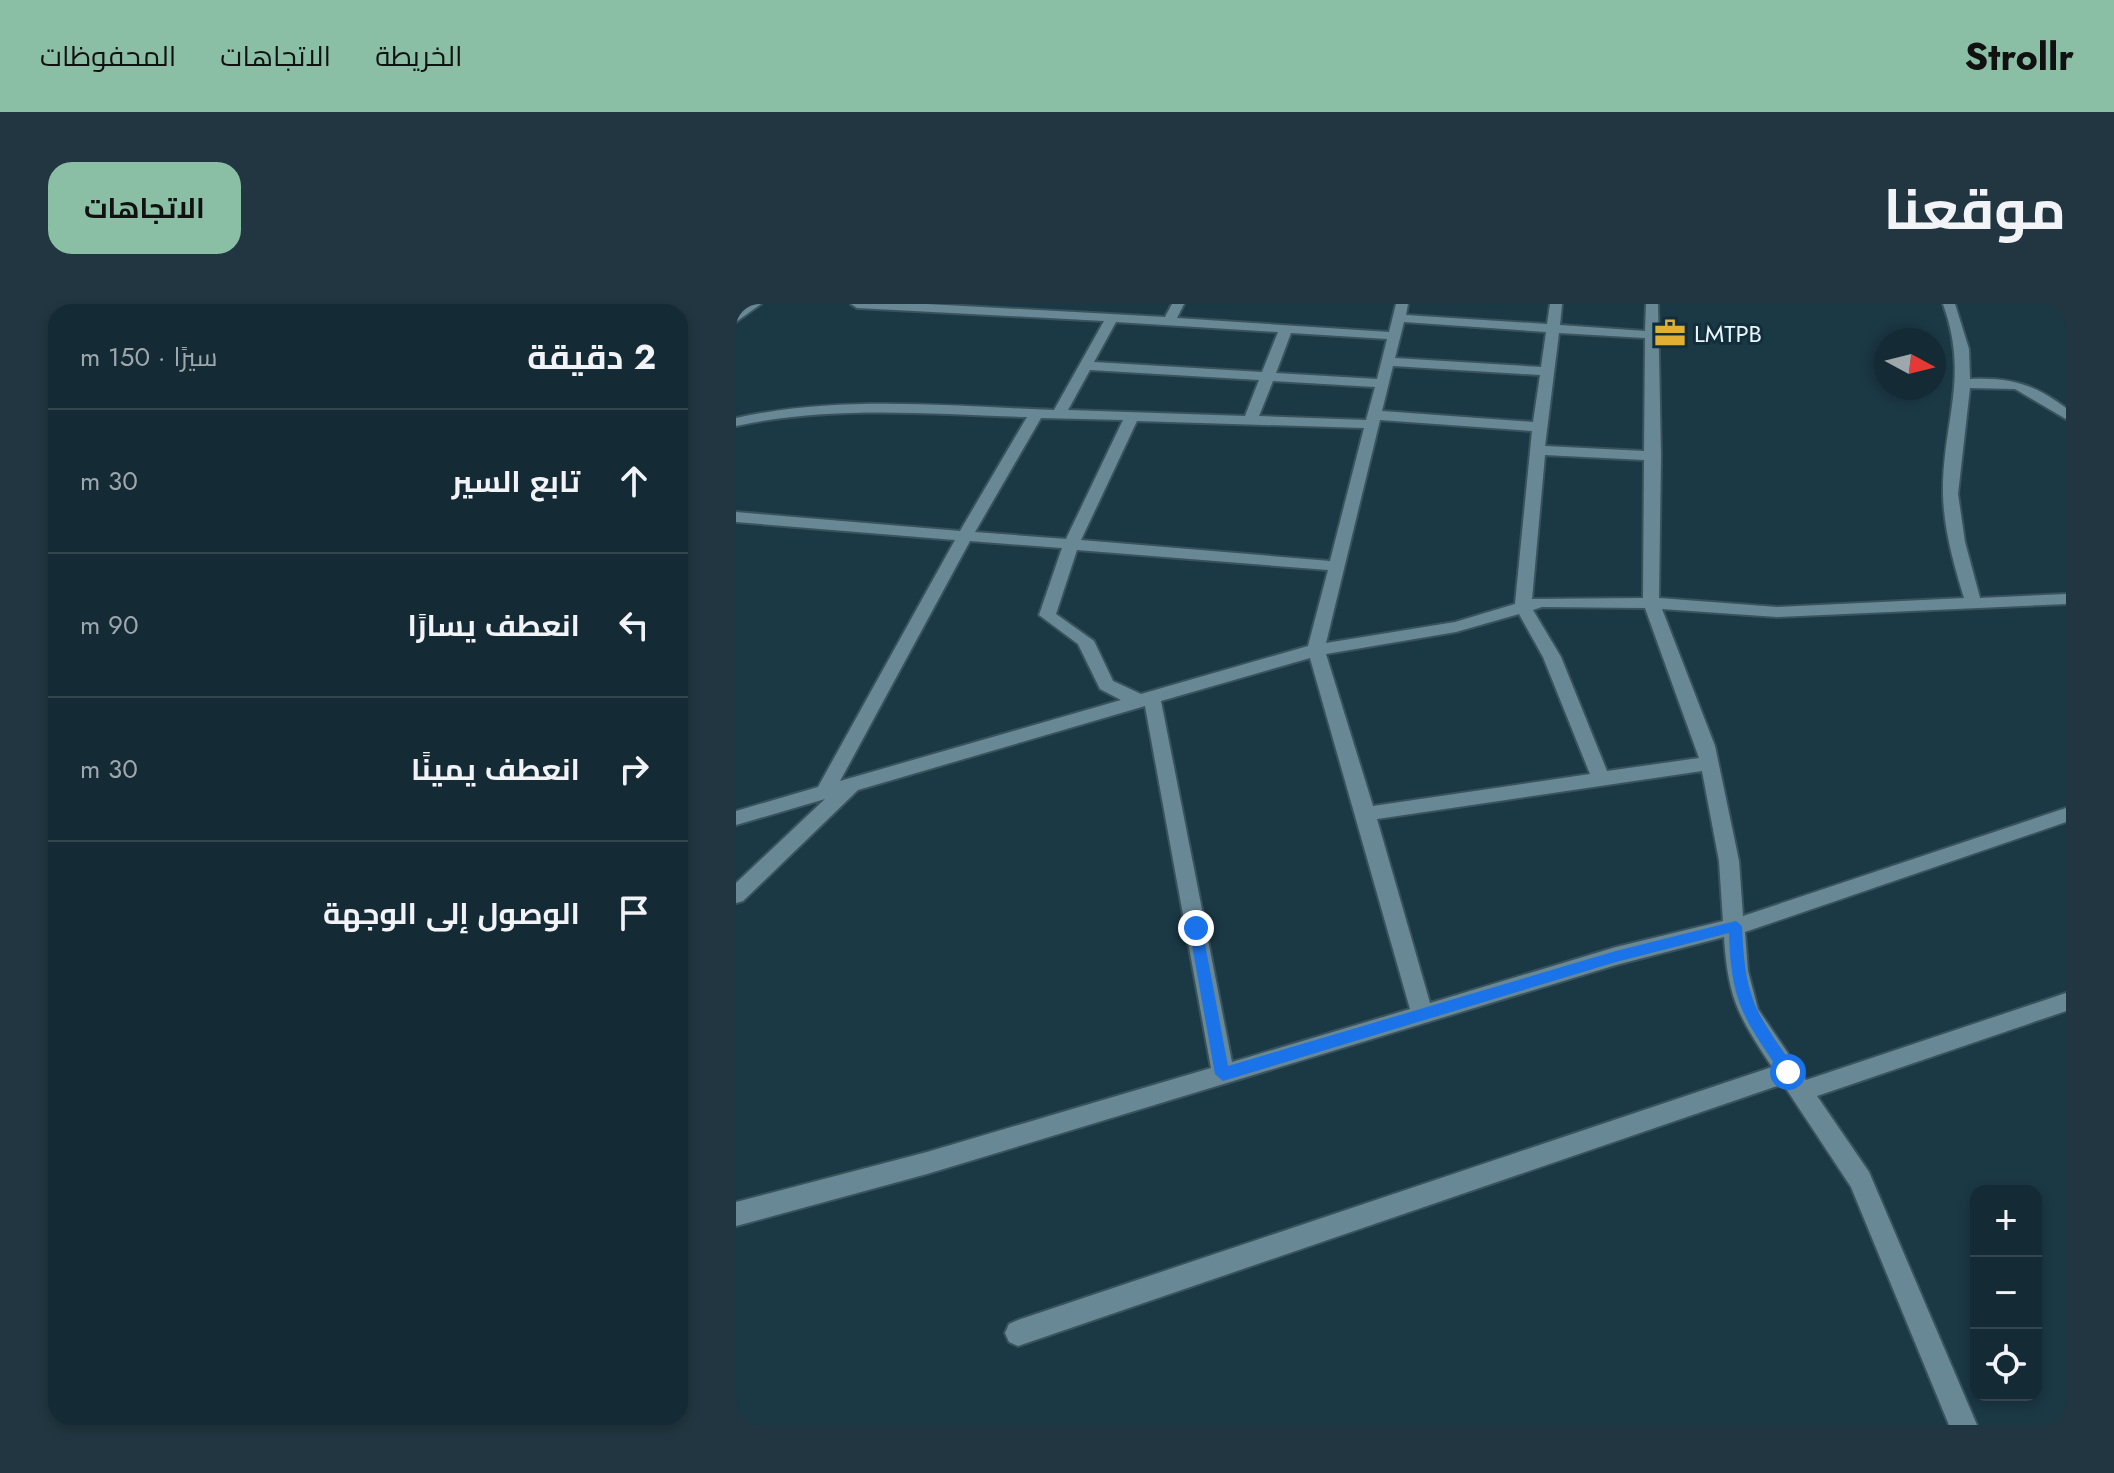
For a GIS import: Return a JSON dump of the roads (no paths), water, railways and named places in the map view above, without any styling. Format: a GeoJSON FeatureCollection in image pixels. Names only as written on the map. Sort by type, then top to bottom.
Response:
{"type":"FeatureCollection","features":[{"type":"Feature","properties":{"kind":"street"},"geometry":{"type":"LineString","coordinates":[[736,318],[755,304]]}},
{"type":"Feature","properties":{"kind":"street"},"geometry":{"type":"LineString","coordinates":[[857,304],[1286,329],[1398,319],[1652,335]]}},
{"type":"Feature","properties":{"kind":"street"},"geometry":{"type":"LineString","coordinates":[[1169,321],[1178,304]]}},
{"type":"Feature","properties":{"kind":"street"},"geometry":{"type":"LineString","coordinates":[[1556,304],[1537,450],[1523,607],[1552,657],[1601,779]]}},
{"type":"Feature","properties":{"kind":"street"},"geometry":{"type":"LineString","coordinates":[[1652,304],[1654,456],[1651,603],[1710,763],[1729,861],[1737,971],[1748,1012],[1860,1180],[1963,1425]]}},
{"type":"Feature","properties":{"kind":"street"},"geometry":{"type":"LineString","coordinates":[[1949,304],[1961,332],[1966,359],[1951,476],[1951,508],[1974,604]]}},
{"type":"Feature","properties":{"kind":"street"},"geometry":{"type":"LineString","coordinates":[[1058,415],[1112,318]]}},
{"type":"Feature","properties":{"kind":"street"},"geometry":{"type":"LineString","coordinates":[[1398,319],[1316,650],[1422,1014]]}},
{"type":"Feature","properties":{"kind":"street"},"geometry":{"type":"LineString","coordinates":[[1250,421],[1286,329]]}},
{"type":"Feature","properties":{"kind":"street"},"geometry":{"type":"LineString","coordinates":[[1387,362],[1548,371]]}},
{"type":"Feature","properties":{"kind":"street"},"geometry":{"type":"LineString","coordinates":[[1085,366],[1382,383]]}},
{"type":"Feature","properties":{"kind":"street"},"geometry":{"type":"LineString","coordinates":[[1964,384],[2016,382],[2030,388],[2066,415]]}},
{"type":"Feature","properties":{"kind":"street"},"geometry":{"type":"LineString","coordinates":[[736,422],[786,411],[866,408],[1250,421],[1373,419],[1540,427]]}},
{"type":"Feature","properties":{"kind":"street"},"geometry":{"type":"LineString","coordinates":[[825,792],[963,536],[1035,415]]}},
{"type":"Feature","properties":{"kind":"street"},"geometry":{"type":"LineString","coordinates":[[1132,417],[1071,545],[1047,615],[1059,627],[1087,644],[1101,682],[1109,690],[1146,699]]}},
{"type":"Feature","properties":{"kind":"street"},"geometry":{"type":"LineString","coordinates":[[1537,450],[1654,456]]}},
{"type":"Feature","properties":{"kind":"street"},"geometry":{"type":"LineString","coordinates":[[736,517],[1336,566]]}},
{"type":"Feature","properties":{"kind":"street"},"geometry":{"type":"LineString","coordinates":[[736,818],[1316,650],[1456,627],[1541,602],[1581,600],[1777,612],[2066,599]]}},
{"type":"Feature","properties":{"kind":"street"},"geometry":{"type":"LineString","coordinates":[[1146,699],[1223,1074]]}},
{"type":"Feature","properties":{"kind":"street"},"geometry":{"type":"LineString","coordinates":[[1366,814],[1710,763]]}},
{"type":"Feature","properties":{"kind":"street"},"geometry":{"type":"LineString","coordinates":[[736,895],[855,783]]}},
{"type":"Feature","properties":{"kind":"street"},"geometry":{"type":"LineString","coordinates":[[736,1214],[927,1163],[1616,956],[1736,926],[2066,815]]}},
{"type":"Feature","properties":{"kind":"street"},"geometry":{"type":"LineString","coordinates":[[1018,1333],[1796,1081],[2066,1002]]}},
{"type":"Feature","properties":{"kind":"place","name":"LMTPB"},"geometry":{"type":"Point","coordinates":[1670,333]}}]}
